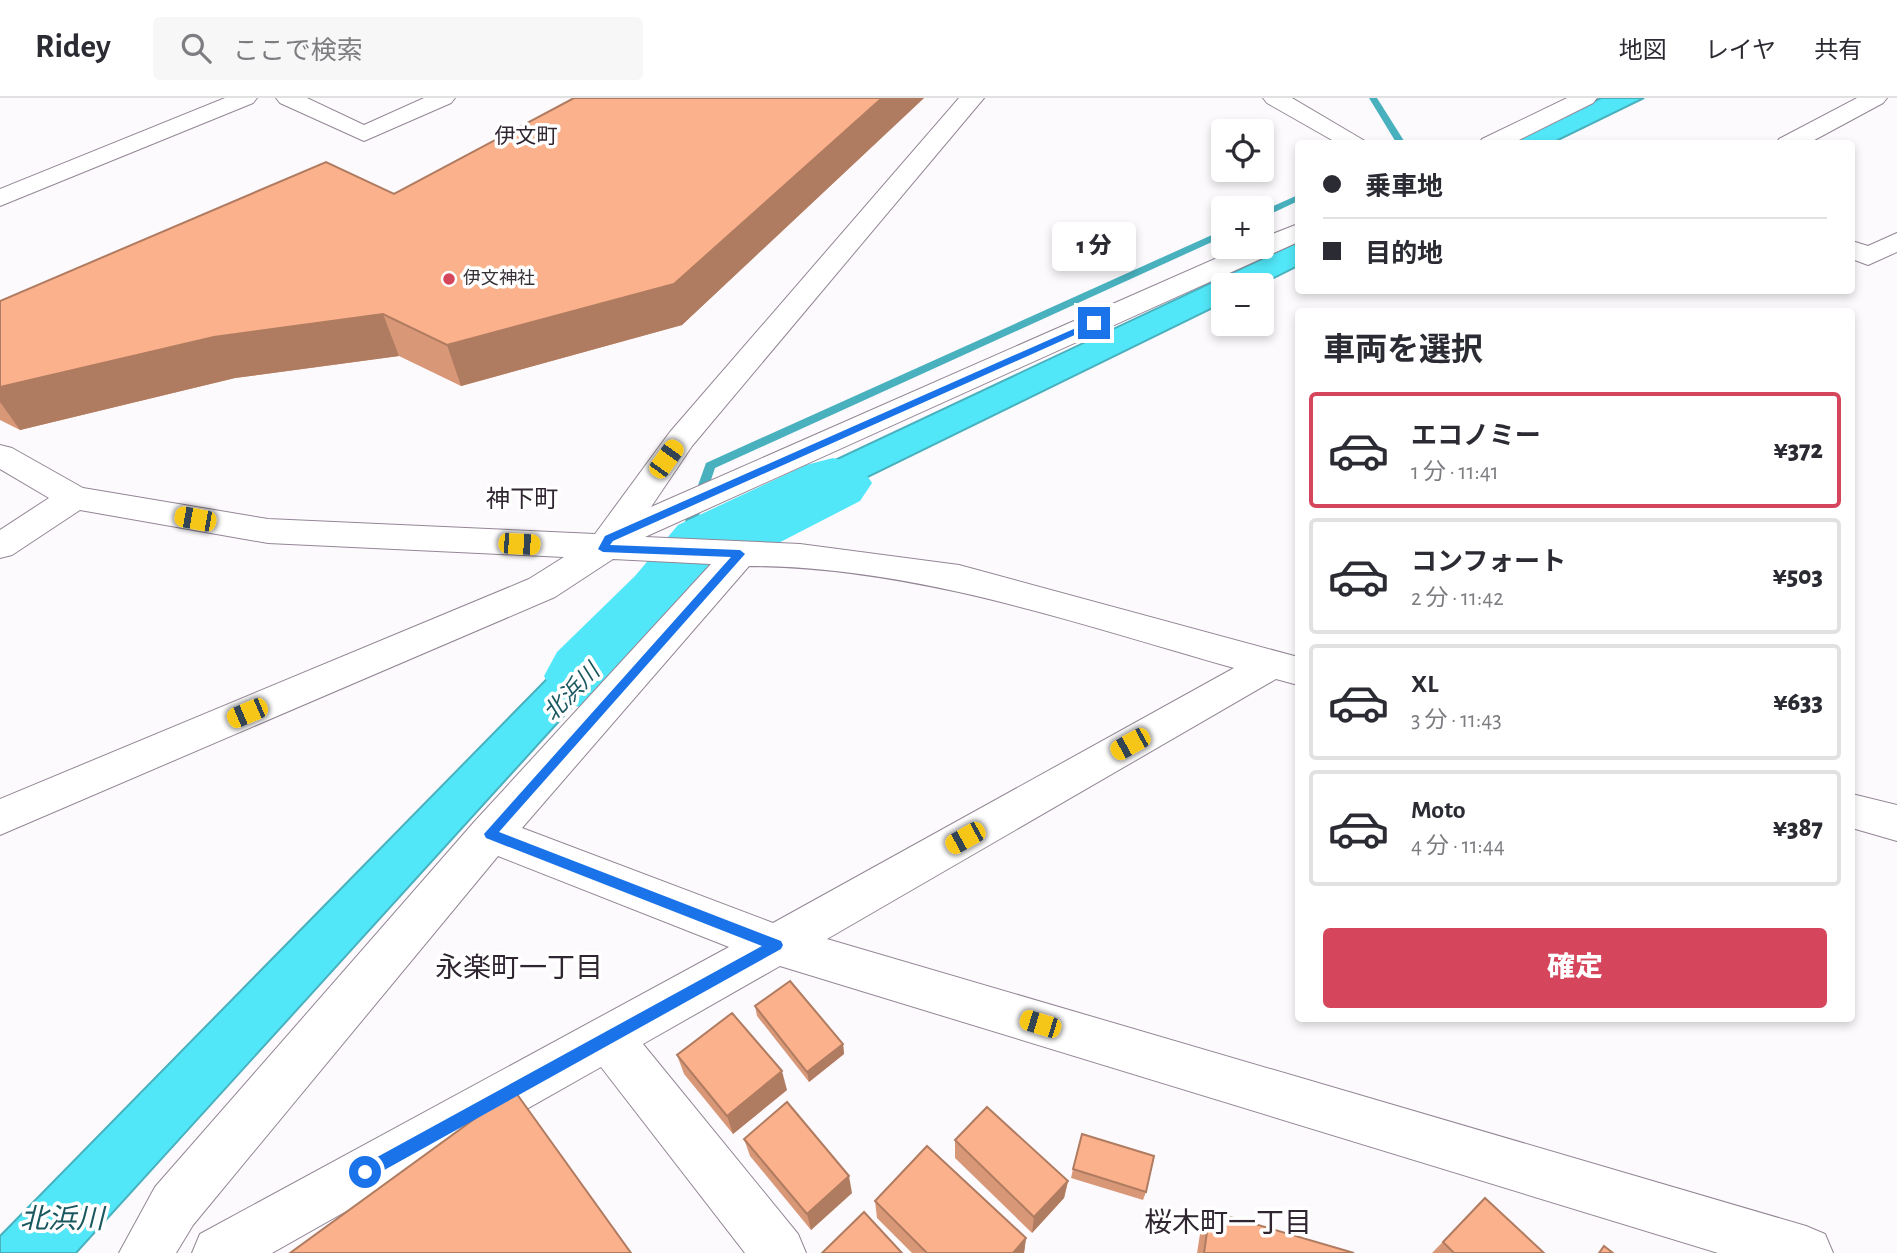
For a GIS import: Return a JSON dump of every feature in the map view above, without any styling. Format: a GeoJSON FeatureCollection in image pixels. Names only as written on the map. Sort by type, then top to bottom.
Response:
{"type":"FeatureCollection","features":[{"type":"Feature","properties":{"kind":"street"},"geometry":{"type":"LineString","coordinates":[[0,198],[214,103],[245,98]]}},
{"type":"Feature","properties":{"kind":"street"},"geometry":{"type":"LineString","coordinates":[[288,98],[365,134],[443,98]]}},
{"type":"Feature","properties":{"kind":"street"},"geometry":{"type":"LineString","coordinates":[[616,545],[681,439],[972,98]]}},
{"type":"Feature","properties":{"kind":"street"},"geometry":{"type":"LineString","coordinates":[[1275,98],[1351,140]]}},
{"type":"Feature","properties":{"kind":"street"},"geometry":{"type":"LineString","coordinates":[[1499,140],[1586,98]]}},
{"type":"Feature","properties":{"kind":"street"},"geometry":{"type":"LineString","coordinates":[[1796,140],[1875,98]]}},
{"type":"Feature","properties":{"kind":"street"},"geometry":{"type":"LineString","coordinates":[[0,818],[542,588],[616,545],[1295,233]]}},
{"type":"Feature","properties":{"kind":"street"},"geometry":{"type":"LineString","coordinates":[[1855,250],[1868,257],[1897,241]]}},
{"type":"Feature","properties":{"kind":"street"},"geometry":{"type":"LineString","coordinates":[[0,455],[74,498],[268,531],[616,545],[800,556],[959,578],[1285,667]]}},
{"type":"Feature","properties":{"kind":"street"},"geometry":{"type":"LineString","coordinates":[[0,546],[74,498]]}},
{"type":"Feature","properties":{"kind":"street"},"geometry":{"type":"LineString","coordinates":[[146,1253],[174,1206],[490,834],[748,554]]}},
{"type":"Feature","properties":{"kind":"street"},"geometry":{"type":"LineString","coordinates":[[219,1253],[1285,667]]}},
{"type":"Feature","properties":{"kind":"street"},"geometry":{"type":"LineString","coordinates":[[1855,812],[1897,823]]}},
{"type":"Feature","properties":{"kind":"street"},"geometry":{"type":"LineString","coordinates":[[490,834],[776,945],[1806,1253]]}},
{"type":"Feature","properties":{"kind":"street"},"geometry":{"type":"LineString","coordinates":[[608,1038],[779,1253]]}},
{"type":"Feature","properties":{"kind":"water"},"geometry":{"type":"Polygon","coordinates":[[[1601,98],[1644,98],[1558,140],[1513,140],[1601,98]]]}},
{"type":"Feature","properties":{"kind":"water"},"geometry":{"type":"Polygon","coordinates":[[[1295,243],[1295,268],[1274,278],[1274,273],[1232,273],[1262,259],[1274,259],[1274,253],[1295,243]]]}},
{"type":"Feature","properties":{"kind":"water"},"geometry":{"type":"Polygon","coordinates":[[[1211,283],[1211,309],[735,542],[699,524],[1211,283]]]}},
{"type":"Feature","properties":{"kind":"water","name":"北浜川"},"geometry":{"type":"Polygon","coordinates":[[[641,583],[682,586],[76,1253],[0,1253],[0,1236],[641,583]]]}},
{"type":"Feature","properties":{"kind":"building","name":"伊文神社"},"geometry":{"type":"Polygon","coordinates":[[[574,98],[882,98],[674,284],[447,345],[383,314],[214,337],[0,387],[0,301],[326,162],[394,194],[574,98]]]}},
{"type":"Feature","properties":{"kind":"building"},"geometry":{"type":"Polygon","coordinates":[[[790,981],[843,1044],[807,1072],[755,1006],[790,981]]]}},
{"type":"Feature","properties":{"kind":"building"},"geometry":{"type":"Polygon","coordinates":[[[732,1013],[782,1071],[727,1116],[677,1055],[732,1013]]]}},
{"type":"Feature","properties":{"kind":"building"},"geometry":{"type":"Polygon","coordinates":[[[514,1090],[631,1253],[290,1253],[514,1090]]]}},
{"type":"Feature","properties":{"kind":"building"},"geometry":{"type":"Polygon","coordinates":[[[787,1102],[849,1176],[807,1214],[744,1139],[787,1102]]]}},
{"type":"Feature","properties":{"kind":"building"},"geometry":{"type":"Polygon","coordinates":[[[987,1107],[1068,1181],[1034,1217],[955,1140],[987,1107]]]}},
{"type":"Feature","properties":{"kind":"building"},"geometry":{"type":"Polygon","coordinates":[[[1082,1134],[1154,1156],[1146,1192],[1073,1169],[1082,1134]]]}},
{"type":"Feature","properties":{"kind":"building"},"geometry":{"type":"Polygon","coordinates":[[[927,1146],[1026,1238],[1013,1253],[927,1253],[875,1201],[927,1146]]]}},
{"type":"Feature","properties":{"kind":"building"},"geometry":{"type":"Polygon","coordinates":[[[1485,1198],[1544,1253],[1454,1253],[1443,1242],[1485,1198]]]}},
{"type":"Feature","properties":{"kind":"building"},"geometry":{"type":"Polygon","coordinates":[[[1210,1211],[1354,1253],[1204,1253],[1210,1211]]]}},
{"type":"Feature","properties":{"kind":"building"},"geometry":{"type":"Polygon","coordinates":[[[864,1212],[902,1253],[822,1253],[864,1212]]]}},
{"type":"Feature","properties":{"kind":"building"},"geometry":{"type":"Polygon","coordinates":[[[1604,1246],[1613,1253],[1599,1253],[1604,1246]]]}},
{"type":"Feature","properties":{"kind":"waterway"},"geometry":{"type":"LineString","coordinates":[[1373,98],[1399,140]]}},
{"type":"Feature","properties":{"kind":"waterway"},"geometry":{"type":"LineString","coordinates":[[1274,209],[1295,199]]}},
{"type":"Feature","properties":{"kind":"waterway"},"geometry":{"type":"LineString","coordinates":[[665,597],[710,466],[1211,238]]}},
{"type":"Feature","properties":{"kind":"waterway","name":"北浜川"},"geometry":{"type":"LineString","coordinates":[[589,676],[665,597],[707,545],[833,483]]}},
{"type":"Feature","properties":{"kind":"place","name":"伊文神社"},"geometry":{"type":"Point","coordinates":[449,279]}},
{"type":"Feature","properties":{"kind":"district","name":"伊文町"},"geometry":{"type":"Point","coordinates":[526,136]}},
{"type":"Feature","properties":{"kind":"district","name":"神下町"},"geometry":{"type":"Point","coordinates":[522,500]}},
{"type":"Feature","properties":{"kind":"district","name":"永楽町一丁目"},"geometry":{"type":"Point","coordinates":[519,969]}},
{"type":"Feature","properties":{"kind":"district","name":"桜木町一丁目"},"geometry":{"type":"Point","coordinates":[1228,1224]}},
{"type":"Feature","properties":{"kind":"route"},"geometry":{"type":"LineString","coordinates":[[365,1172],[776,945],[490,834],[740,554],[636,548],[603,549],[609,539],[1094,323]]}}]}
